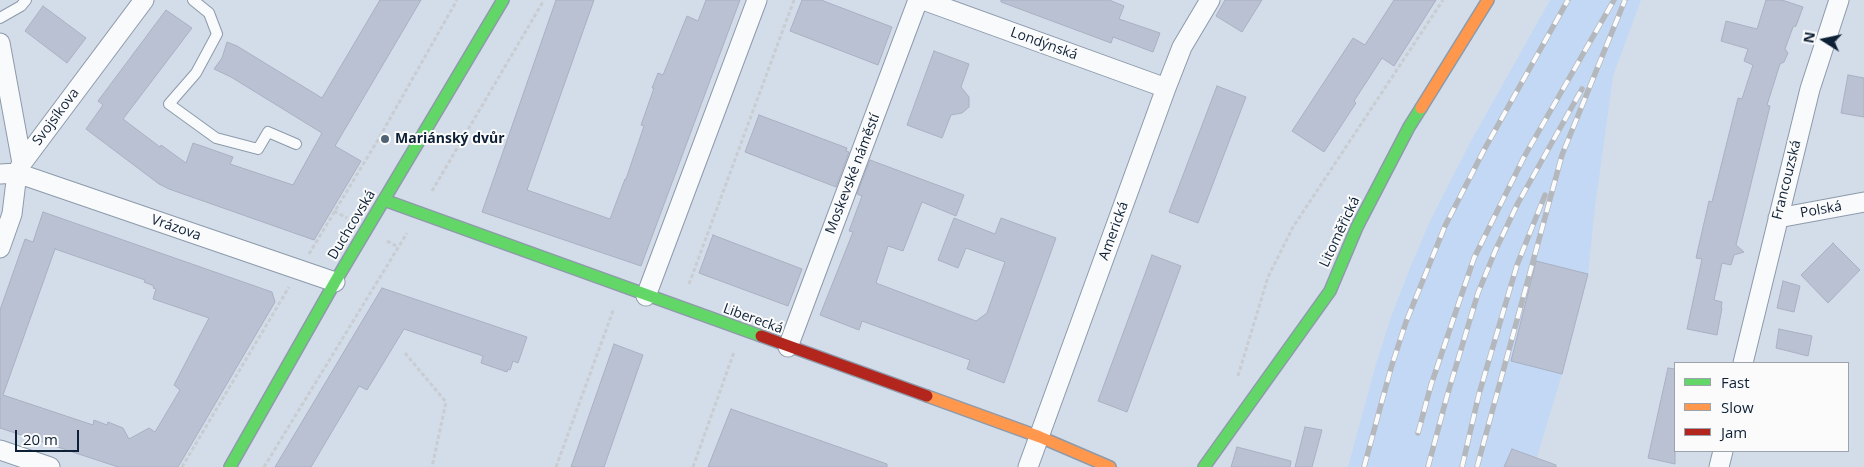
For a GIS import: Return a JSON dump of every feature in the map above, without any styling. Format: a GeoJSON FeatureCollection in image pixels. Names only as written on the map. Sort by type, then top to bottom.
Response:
{"type":"FeatureCollection","features":[{"type":"Feature","properties":{"kind":"street","name":"Svojsíkova"},"geometry":{"type":"LineString","coordinates":[[0,248],[12,214],[13,170],[144,0]]}},
{"type":"Feature","properties":{"kind":"street","name":"Duchcovská"},"geometry":{"type":"LineString","coordinates":[[230,467],[335,282],[503,0]]}},
{"type":"Feature","properties":{"kind":"street"},"geometry":{"type":"LineString","coordinates":[[646,296],[757,0]]}},
{"type":"Feature","properties":{"kind":"street","name":"Moskevské náměstí"},"geometry":{"type":"LineString","coordinates":[[788,347],[918,0]]}},
{"type":"Feature","properties":{"kind":"street","name":"Londýnská"},"geometry":{"type":"LineString","coordinates":[[923,0],[1166,88]]}},
{"type":"Feature","properties":{"kind":"street","name":"Americká"},"geometry":{"type":"LineString","coordinates":[[1028,467],[1166,88],[1182,48],[1210,0]]}},
{"type":"Feature","properties":{"kind":"street","name":"Francouzská"},"geometry":{"type":"LineString","coordinates":[[1743,362],[1810,89],[1839,0]]}},
{"type":"Feature","properties":{"kind":"street","name":"Litoměřická"},"geometry":{"type":"LineString","coordinates":[[1204,467],[1330,291],[1357,227],[1410,127],[1482,2]]}},
{"type":"Feature","properties":{"kind":"street"},"geometry":{"type":"LineString","coordinates":[[1,50],[13,170]]}},
{"type":"Feature","properties":{"kind":"street","name":"Vrázova"},"geometry":{"type":"LineString","coordinates":[[13,170],[335,282]]}},
{"type":"Feature","properties":{"kind":"street","name":"Liberecká"},"geometry":{"type":"LineString","coordinates":[[384,200],[1040,437],[1110,467]]}},
{"type":"Feature","properties":{"kind":"street","name":"Polská"},"geometry":{"type":"LineString","coordinates":[[1778,218],[1864,202]]}},
{"type":"Feature","properties":{"kind":"street"},"geometry":{"type":"LineString","coordinates":[[0,450],[50,467]]}},
{"type":"Feature","properties":{"kind":"street"},"geometry":{"type":"LineString","coordinates":[[1719,467],[1723,452]]}},
{"type":"Feature","properties":{"kind":"lane"},"geometry":{"type":"LineString","coordinates":[[0,18],[20,6],[26,0]]}},
{"type":"Feature","properties":{"kind":"lane"},"geometry":{"type":"LineString","coordinates":[[193,0],[209,13],[217,34],[196,73],[169,104],[216,138],[258,149],[268,132],[296,144]]}},
{"type":"Feature","properties":{"kind":"path"},"geometry":{"type":"LineString","coordinates":[[182,467],[379,138],[457,0]]}},
{"type":"Feature","properties":{"kind":"path"},"geometry":{"type":"LineString","coordinates":[[264,467],[419,213],[544,0]]}},
{"type":"Feature","properties":{"kind":"path"},"geometry":{"type":"LineString","coordinates":[[680,308],[794,0]]}},
{"type":"Feature","properties":{"kind":"path"},"geometry":{"type":"LineString","coordinates":[[1236,384],[1268,277],[1293,227],[1443,0]]}},
{"type":"Feature","properties":{"kind":"path"},"geometry":{"type":"LineString","coordinates":[[556,467],[621,287]]}},
{"type":"Feature","properties":{"kind":"path"},"geometry":{"type":"LineString","coordinates":[[693,467],[742,330]]}},
{"type":"Feature","properties":{"kind":"path"},"geometry":{"type":"LineString","coordinates":[[405,353],[446,402],[432,467]]}},
{"type":"Feature","properties":{"kind":"shaded area"},"geometry":{"type":"Polygon","coordinates":[[[1550,0],[1641,0],[1613,76],[1588,274],[1562,374],[1534,467],[1348,467],[1391,317],[1431,219],[1470,143],[1550,0]]]}},
{"type":"Feature","properties":{"kind":"building"},"geometry":{"type":"Polygon","coordinates":[[[380,0],[421,0],[335,146],[361,161],[314,240],[169,189],[159,184],[86,129],[103,105],[98,101],[166,10],[192,28],[123,119],[160,147],[161,145],[186,163],[193,143],[233,157],[230,164],[293,185],[322,133],[231,77],[214,69],[222,58],[227,42],[237,46],[322,98],[380,0]]]}},
{"type":"Feature","properties":{"kind":"building"},"geometry":{"type":"Polygon","coordinates":[[[556,0],[594,0],[527,190],[610,219],[644,126],[641,125],[654,88],[652,88],[658,73],[663,75],[687,16],[698,21],[706,0],[740,0],[641,266],[482,212],[556,0]]]}},
{"type":"Feature","properties":{"kind":"building"},"geometry":{"type":"Polygon","coordinates":[[[802,0],[821,0],[892,27],[878,65],[790,31],[802,0]]]}},
{"type":"Feature","properties":{"kind":"building"},"geometry":{"type":"Polygon","coordinates":[[[1001,0],[1109,0],[1124,6],[1119,19],[1160,33],[1153,52],[1113,37],[1111,43],[1001,2],[1001,0]]]}},
{"type":"Feature","properties":{"kind":"building"},"geometry":{"type":"Polygon","coordinates":[[[1225,0],[1262,0],[1242,32],[1216,16],[1225,0]]]}},
{"type":"Feature","properties":{"kind":"building"},"geometry":{"type":"Polygon","coordinates":[[[1394,0],[1436,0],[1394,66],[1382,58],[1354,101],[1356,103],[1324,152],[1292,131],[1353,38],[1365,45],[1394,0]]]}},
{"type":"Feature","properties":{"kind":"building"},"geometry":{"type":"Polygon","coordinates":[[[1766,0],[1782,0],[1803,7],[1796,26],[1793,27],[1785,49],[1788,53],[1784,62],[1780,64],[1767,105],[1770,106],[1736,245],[1744,252],[1734,255],[1731,265],[1722,263],[1714,300],[1722,302],[1717,335],[1687,329],[1702,259],[1696,258],[1709,201],[1712,202],[1738,98],[1742,99],[1753,65],[1744,61],[1748,49],[1721,41],[1726,21],[1757,29],[1766,0]]]}},
{"type":"Feature","properties":{"kind":"building"},"geometry":{"type":"Polygon","coordinates":[[[43,6],[86,38],[67,63],[25,31],[43,6]]]}},
{"type":"Feature","properties":{"kind":"building"},"geometry":{"type":"Polygon","coordinates":[[[934,51],[969,64],[961,87],[969,97],[969,107],[962,113],[951,115],[942,138],[907,125],[934,51]]]}},
{"type":"Feature","properties":{"kind":"building"},"geometry":{"type":"Polygon","coordinates":[[[1848,75],[1864,78],[1864,117],[1841,113],[1848,75]]]}},
{"type":"Feature","properties":{"kind":"building"},"geometry":{"type":"Polygon","coordinates":[[[1217,86],[1246,97],[1198,223],[1169,212],[1217,86]]]}},
{"type":"Feature","properties":{"kind":"building"},"geometry":{"type":"Polygon","coordinates":[[[759,115],[847,148],[846,151],[849,152],[836,187],[745,152],[759,115]]]}},
{"type":"Feature","properties":{"kind":"building"},"geometry":{"type":"Polygon","coordinates":[[[870,160],[964,195],[956,216],[922,202],[903,251],[888,246],[876,283],[976,321],[987,313],[1005,262],[966,248],[958,268],[938,260],[954,218],[995,234],[1001,218],[1056,238],[1004,383],[967,369],[970,360],[862,321],[859,330],[820,315],[853,232],[849,231],[862,196],[857,194],[870,160]]]}},
{"type":"Feature","properties":{"kind":"building"},"geometry":{"type":"Polygon","coordinates":[[[43,212],[272,292],[275,302],[178,467],[118,467],[0,428],[0,310],[25,239],[33,242],[43,212]],[[55,249],[3,395],[93,425],[94,420],[107,425],[108,422],[123,428],[129,439],[149,428],[155,432],[180,390],[174,385],[209,318],[153,299],[156,289],[153,288],[154,286],[144,282],[145,280],[55,249]]]}},
{"type":"Feature","properties":{"kind":"building"},"geometry":{"type":"Polygon","coordinates":[[[713,235],[802,269],[788,306],[699,273],[713,235]]]}},
{"type":"Feature","properties":{"kind":"building"},"geometry":{"type":"Polygon","coordinates":[[[1833,243],[1860,270],[1828,303],[1801,275],[1833,243]]]}},
{"type":"Feature","properties":{"kind":"building"},"geometry":{"type":"Polygon","coordinates":[[[1152,255],[1181,266],[1127,412],[1098,401],[1152,255]]]}},
{"type":"Feature","properties":{"kind":"building"},"geometry":{"type":"Polygon","coordinates":[[[1536,261],[1588,274],[1562,374],[1511,361],[1536,261]]]}},
{"type":"Feature","properties":{"kind":"building"},"geometry":{"type":"Polygon","coordinates":[[[1783,281],[1800,286],[1794,312],[1777,308],[1783,281]]]}},
{"type":"Feature","properties":{"kind":"building"},"geometry":{"type":"Polygon","coordinates":[[[382,288],[527,337],[518,363],[513,361],[510,370],[508,369],[507,372],[481,363],[483,356],[404,329],[367,390],[359,386],[311,467],[275,467],[382,288]]]}},
{"type":"Feature","properties":{"kind":"building"},"geometry":{"type":"Polygon","coordinates":[[[1779,329],[1812,336],[1808,356],[1776,348],[1779,329]]]}},
{"type":"Feature","properties":{"kind":"building"},"geometry":{"type":"Polygon","coordinates":[[[614,344],[643,355],[604,467],[571,467],[614,344]]]}},
{"type":"Feature","properties":{"kind":"building"},"geometry":{"type":"Polygon","coordinates":[[[1668,368],[1674,369],[1675,464],[1648,458],[1668,368]]]}},
{"type":"Feature","properties":{"kind":"building"},"geometry":{"type":"Polygon","coordinates":[[[731,409],[887,464],[887,467],[708,467],[731,409]]]}},
{"type":"Feature","properties":{"kind":"building"},"geometry":{"type":"Polygon","coordinates":[[[1305,427],[1322,430],[1312,467],[1295,467],[1305,427]]]}},
{"type":"Feature","properties":{"kind":"building"},"geometry":{"type":"Polygon","coordinates":[[[1237,447],[1291,461],[1290,467],[1231,467],[1237,447]]]}},
{"type":"Feature","properties":{"kind":"building"},"geometry":{"type":"Polygon","coordinates":[[[1512,449],[1556,465],[1556,467],[1504,467],[1512,449]]]}},
{"type":"Feature","properties":{"kind":"railway"},"geometry":{"type":"LineString","coordinates":[[1364,467],[1391,368],[1406,322],[1445,226],[1484,150],[1568,0]]}},
{"type":"Feature","properties":{"kind":"railway"},"geometry":{"type":"LineString","coordinates":[[1418,433],[1431,385],[1474,258],[1524,157],[1614,0]]}},
{"type":"Feature","properties":{"kind":"railway"},"geometry":{"type":"LineString","coordinates":[[1477,467],[1562,155],[1625,0]]}},
{"type":"Feature","properties":{"kind":"railway"},"geometry":{"type":"LineString","coordinates":[[1428,467],[1478,293],[1518,203],[1582,89]]}},
{"type":"Feature","properties":{"kind":"railway"},"geometry":{"type":"LineString","coordinates":[[1462,467],[1479,394],[1517,265],[1545,195]]}},
{"type":"Feature","properties":{"kind":"traffic: fast"},"geometry":{"type":"LineString","coordinates":[[230,467],[335,282],[503,0]]}},
{"type":"Feature","properties":{"kind":"traffic: fast"},"geometry":{"type":"LineString","coordinates":[[1204,467],[1330,291],[1357,227],[1409,127],[1421,108]]}},
{"type":"Feature","properties":{"kind":"traffic: fast"},"geometry":{"type":"LineString","coordinates":[[384,200],[761,336]]}},
{"type":"Feature","properties":{"kind":"traffic: slow"},"geometry":{"type":"LineString","coordinates":[[1421,108],[1488,0]]}},
{"type":"Feature","properties":{"kind":"traffic: slow"},"geometry":{"type":"LineString","coordinates":[[927,396],[1040,437],[1110,467]]}},
{"type":"Feature","properties":{"kind":"traffic: jam"},"geometry":{"type":"LineString","coordinates":[[761,336],[927,396]]}},
{"type":"Feature","properties":{"kind":"place","name":"Mariánský dvůr"},"geometry":{"type":"Point","coordinates":[385,139]}}]}
